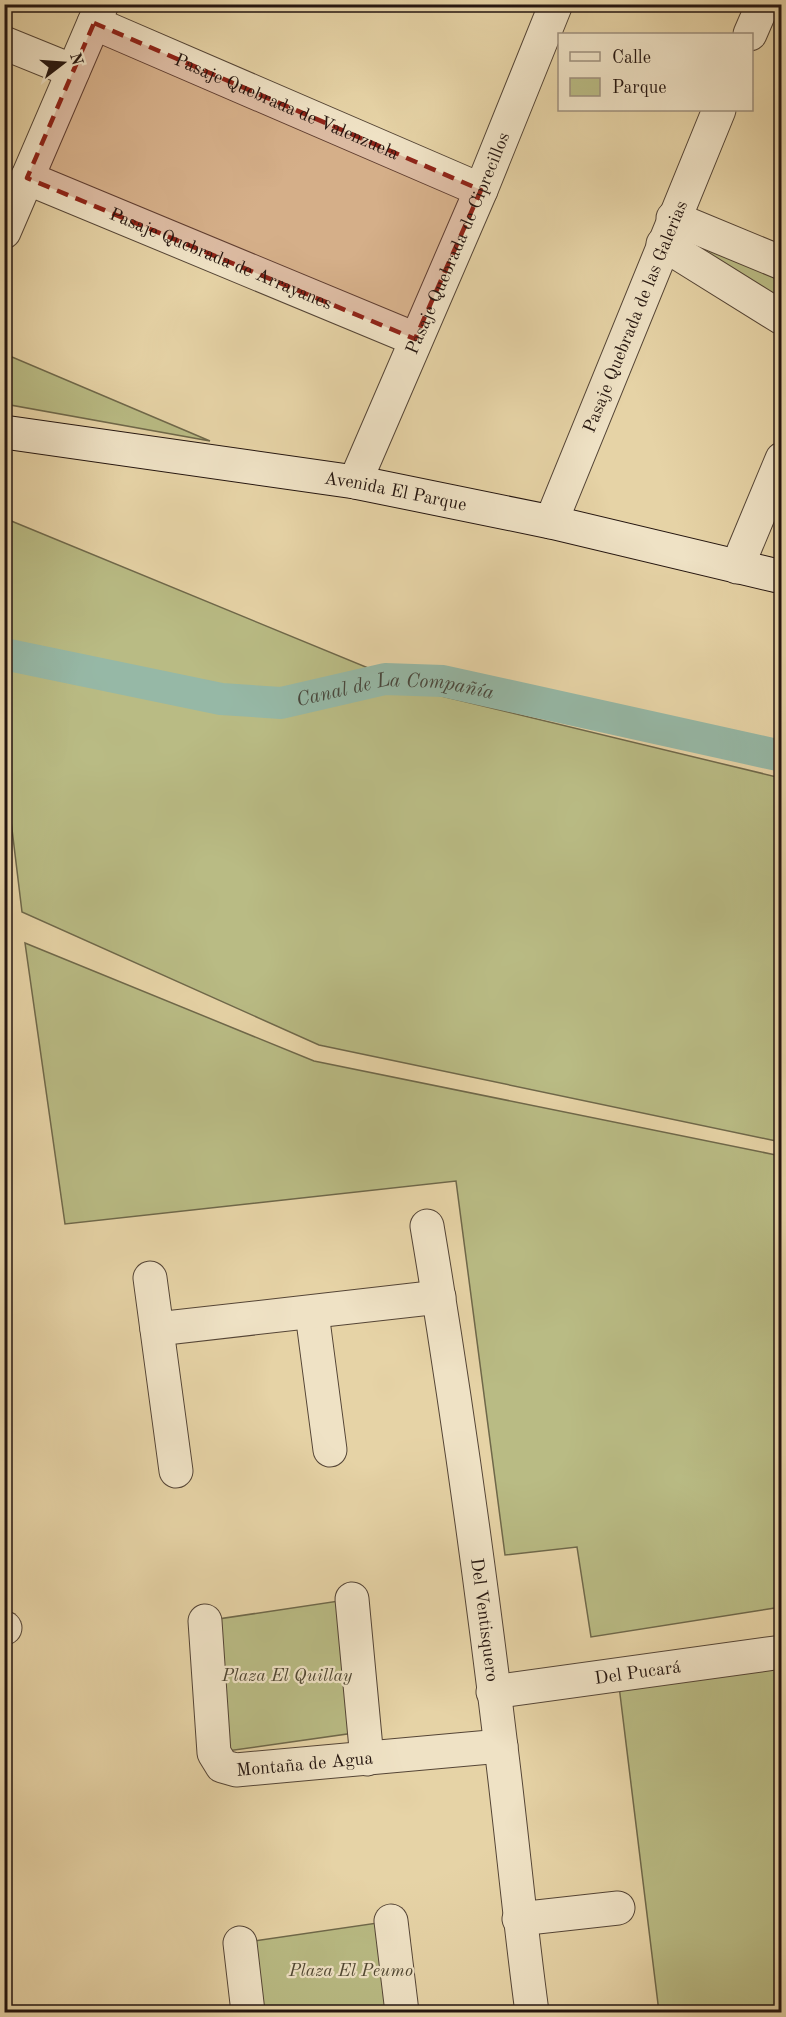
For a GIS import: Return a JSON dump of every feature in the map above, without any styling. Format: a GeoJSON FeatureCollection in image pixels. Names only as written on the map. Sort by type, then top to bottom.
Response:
{"type":"FeatureCollection","features":[{"type":"Feature","properties":{"kind":"street"},"geometry":{"type":"LineString","coordinates":[[750,33],[763,4]]}},
{"type":"Feature","properties":{"kind":"street","name":"Pasaje Quebrada de Ciprecillos"},"geometry":{"type":"LineString","coordinates":[[355,482],[481,190],[554,5]]}},
{"type":"Feature","properties":{"kind":"street"},"geometry":{"type":"LineString","coordinates":[[4,232],[98,14]]}},
{"type":"Feature","properties":{"kind":"street","name":"Pasaje Quebrada de Valenzuela"},"geometry":{"type":"LineString","coordinates":[[98,14],[481,190]]}},
{"type":"Feature","properties":{"kind":"street"},"geometry":{"type":"LineString","coordinates":[[4,43],[74,71]]}},
{"type":"Feature","properties":{"kind":"street","name":"Pasaje Quebrada de las Galerias"},"geometry":{"type":"LineString","coordinates":[[551,522],[719,111]]}},
{"type":"Feature","properties":{"kind":"street","name":"Pasaje Quebrada de Arrayanes"},"geometry":{"type":"LineString","coordinates":[[27,178],[415,339]]}},
{"type":"Feature","properties":{"kind":"street"},"geometry":{"type":"LineString","coordinates":[[668,231],[782,263]]}},
{"type":"Feature","properties":{"kind":"street"},"geometry":{"type":"LineString","coordinates":[[668,231],[782,318]]}},
{"type":"Feature","properties":{"kind":"street","name":"Avenida El Parque"},"geometry":{"type":"LineString","coordinates":[[4,432],[355,482],[551,522],[782,577]]}},
{"type":"Feature","properties":{"kind":"street"},"geometry":{"type":"LineString","coordinates":[[737,567],[782,459]]}},
{"type":"Feature","properties":{"kind":"street","name":"Del Ventisquero"},"geometry":{"type":"LineString","coordinates":[[427,1226],[439,1297],[501,1746],[519,1919],[532,2013]]}},
{"type":"Feature","properties":{"kind":"street"},"geometry":{"type":"LineString","coordinates":[[150,1278],[176,1471]]}},
{"type":"Feature","properties":{"kind":"street"},"geometry":{"type":"LineString","coordinates":[[157,1329],[439,1297]]}},
{"type":"Feature","properties":{"kind":"street"},"geometry":{"type":"LineString","coordinates":[[312,1313],[330,1450]]}},
{"type":"Feature","properties":{"kind":"street"},"geometry":{"type":"LineString","coordinates":[[352,1599],[367,1759]]}},
{"type":"Feature","properties":{"kind":"street","name":"Montaña de Agua"},"geometry":{"type":"LineString","coordinates":[[205,1621],[214,1754],[222,1766],[236,1770],[501,1746]]}},
{"type":"Feature","properties":{"kind":"street","name":"Del Pucará"},"geometry":{"type":"LineString","coordinates":[[493,1692],[782,1652]]}},
{"type":"Feature","properties":{"kind":"street"},"geometry":{"type":"LineString","coordinates":[[519,1919],[618,1908]]}},
{"type":"Feature","properties":{"kind":"street"},"geometry":{"type":"LineString","coordinates":[[391,1921],[402,2013]]}},
{"type":"Feature","properties":{"kind":"street"},"geometry":{"type":"LineString","coordinates":[[240,1943],[248,2013]]}},
{"type":"Feature","properties":{"kind":"highlighted area"},"geometry":{"type":"Polygon","coordinates":[[[94,23],[481,190],[415,339],[27,178],[94,23]]]}},
{"type":"Feature","properties":{"kind":"green space"},"geometry":{"type":"Polygon","coordinates":[[[693,241],[781,280],[781,312],[689,253],[693,241]]]}},
{"type":"Feature","properties":{"kind":"green space"},"geometry":{"type":"Polygon","coordinates":[[[5,354],[210,441],[5,404],[5,354]]]}},
{"type":"Feature","properties":{"kind":"green space"},"geometry":{"type":"Polygon","coordinates":[[[4,518],[429,693],[781,778],[781,1142],[319,1045],[22,912],[4,763],[4,518]]]}},
{"type":"Feature","properties":{"kind":"green space"},"geometry":{"type":"Polygon","coordinates":[[[25,943],[314,1061],[781,1156],[781,1607],[591,1637],[577,1547],[505,1555],[456,1181],[65,1224],[25,943]]]}},
{"type":"Feature","properties":{"kind":"green space","name":"Plaza El Quillay"},"geometry":{"type":"Polygon","coordinates":[[[352,1599],[368,1731],[220,1752],[205,1621],[352,1599]]]}},
{"type":"Feature","properties":{"kind":"green space"},"geometry":{"type":"Polygon","coordinates":[[[781,1661],[781,2012],[659,2012],[619,1686],[781,1661]]]}},
{"type":"Feature","properties":{"kind":"green space","name":"Plaza El Peumo"},"geometry":{"type":"Polygon","coordinates":[[[391,1921],[404,2012],[250,2012],[240,1943],[391,1921]]]}},
{"type":"Feature","properties":{"kind":"waterway","name":"Canal de La Compañía"},"geometry":{"type":"LineString","coordinates":[[4,654],[221,699],[281,703],[385,679],[443,681],[782,756]]}}]}
